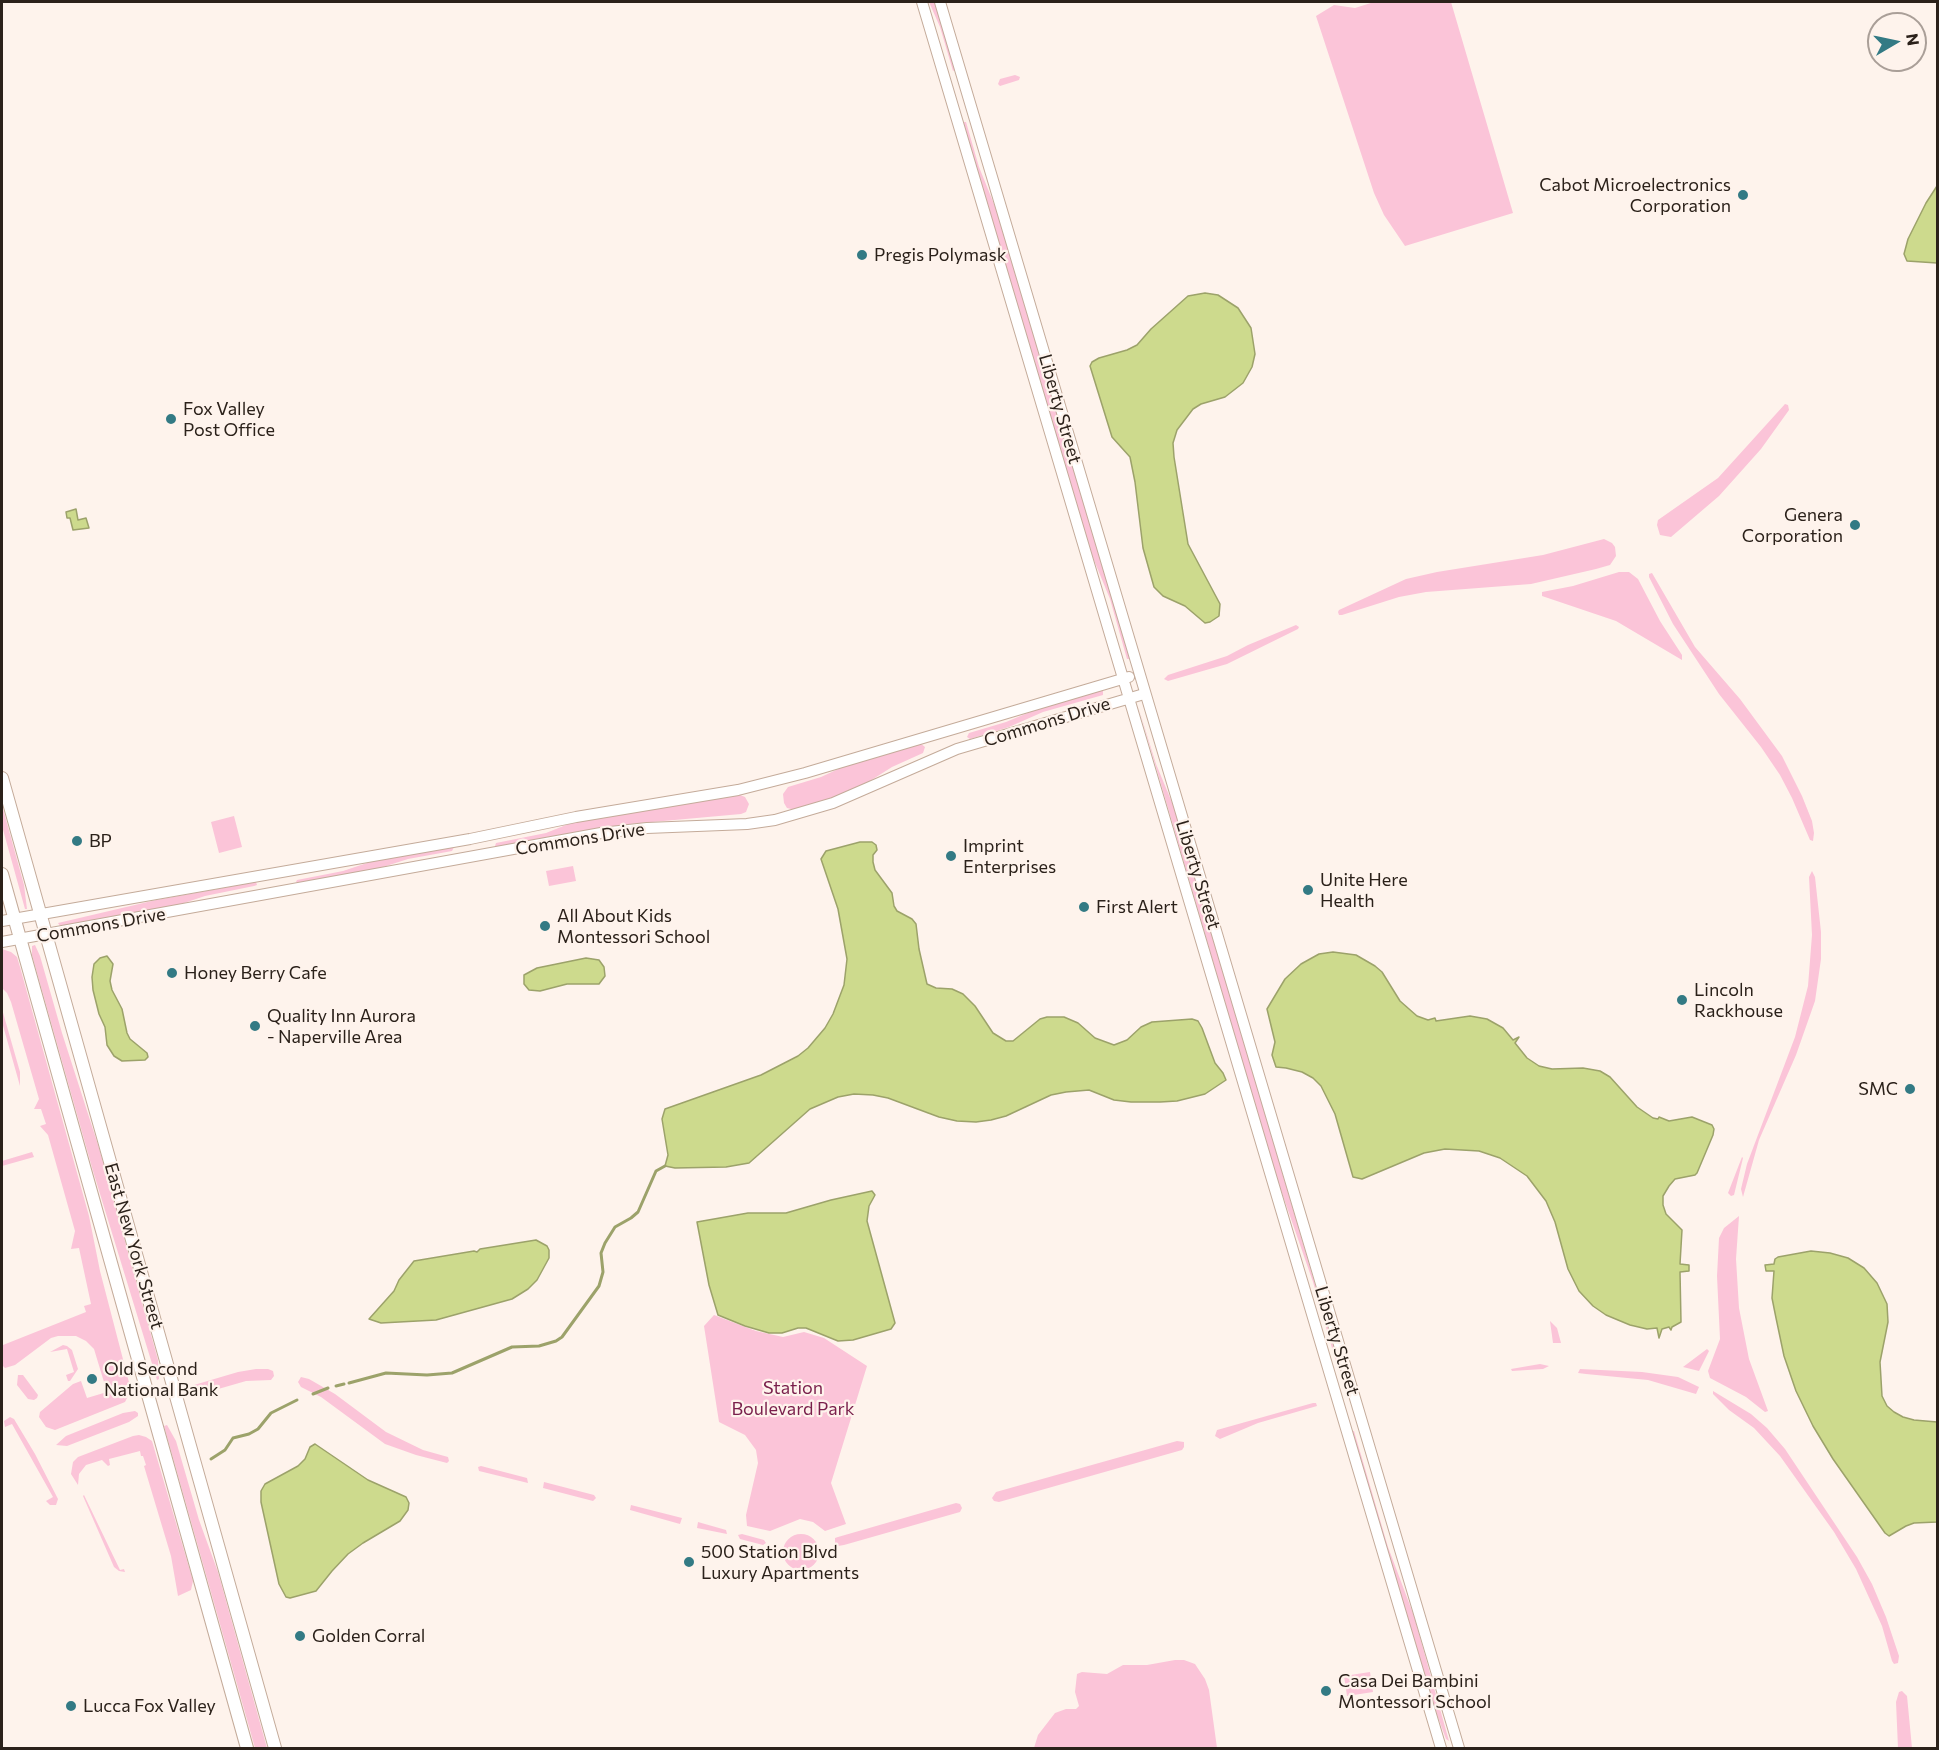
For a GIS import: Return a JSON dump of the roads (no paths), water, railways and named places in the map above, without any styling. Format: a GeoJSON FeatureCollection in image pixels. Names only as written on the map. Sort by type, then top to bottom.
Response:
{"type":"FeatureCollection","features":[{"type":"Feature","properties":{"kind":"main road","name":"East New York Street"},"geometry":{"type":"LineString","coordinates":[[2,778],[275,1749]]}},
{"type":"Feature","properties":{"kind":"main road","name":"East New York Street"},"geometry":{"type":"LineString","coordinates":[[2,874],[8,920],[20,939],[247,1749]]}},
{"type":"Feature","properties":{"kind":"street","name":"Liberty Street"},"geometry":{"type":"LineString","coordinates":[[922,2],[1441,1749]]}},
{"type":"Feature","properties":{"kind":"street","name":"Liberty Street"},"geometry":{"type":"LineString","coordinates":[[939,2],[1459,1749]]}},
{"type":"Feature","properties":{"kind":"street","name":"Commons Drive"},"geometry":{"type":"LineString","coordinates":[[8,920],[470,839],[576,817],[738,790],[805,773],[1138,674]]}},
{"type":"Feature","properties":{"kind":"street","name":"Commons Drive"},"geometry":{"type":"LineString","coordinates":[[2,942],[601,833],[646,828],[747,824],[775,820],[833,803],[957,749],[1144,694]]}},
{"type":"Feature","properties":{"kind":"waterway"},"geometry":{"type":"LineString","coordinates":[[349,1383],[386,1373],[427,1375],[452,1373],[512,1347],[539,1346],[562,1337],[599,1286],[603,1272],[601,1253],[605,1243],[615,1227],[638,1212],[656,1171],[665,1166]]}},
{"type":"Feature","properties":{"kind":"waterway"},"geometry":{"type":"LineString","coordinates":[[336,1386],[344,1384]]}},
{"type":"Feature","properties":{"kind":"waterway"},"geometry":{"type":"LineString","coordinates":[[313,1394],[328,1388]]}},
{"type":"Feature","properties":{"kind":"waterway"},"geometry":{"type":"LineString","coordinates":[[211,1459],[225,1450],[233,1438],[258,1429],[271,1413],[297,1400]]}},
{"type":"Feature","properties":{"kind":"place","name":"Cabot Microelectronics Corporation"},"geometry":{"type":"Point","coordinates":[1743,195]}},
{"type":"Feature","properties":{"kind":"place","name":"Pregis Polymask"},"geometry":{"type":"Point","coordinates":[862,255]}},
{"type":"Feature","properties":{"kind":"place","name":"Fox Valley Post Office"},"geometry":{"type":"Point","coordinates":[171,419]}},
{"type":"Feature","properties":{"kind":"place","name":"Genera Corporation"},"geometry":{"type":"Point","coordinates":[1855,525]}},
{"type":"Feature","properties":{"kind":"place","name":"BP"},"geometry":{"type":"Point","coordinates":[77,841]}},
{"type":"Feature","properties":{"kind":"place","name":"Imprint Enterprises"},"geometry":{"type":"Point","coordinates":[951,856]}},
{"type":"Feature","properties":{"kind":"place","name":"Unite Here Health"},"geometry":{"type":"Point","coordinates":[1308,890]}},
{"type":"Feature","properties":{"kind":"place","name":"First Alert"},"geometry":{"type":"Point","coordinates":[1084,907]}},
{"type":"Feature","properties":{"kind":"place","name":"All About Kids Montessori School"},"geometry":{"type":"Point","coordinates":[545,926]}},
{"type":"Feature","properties":{"kind":"place","name":"Honey Berry Cafe"},"geometry":{"type":"Point","coordinates":[172,973]}},
{"type":"Feature","properties":{"kind":"place","name":"Lincoln Rackhouse"},"geometry":{"type":"Point","coordinates":[1682,1000]}},
{"type":"Feature","properties":{"kind":"place","name":"Quality Inn Aurora - Naperville Area"},"geometry":{"type":"Point","coordinates":[255,1026]}},
{"type":"Feature","properties":{"kind":"place","name":"SMC"},"geometry":{"type":"Point","coordinates":[1910,1089]}},
{"type":"Feature","properties":{"kind":"place","name":"Old Second National Bank"},"geometry":{"type":"Point","coordinates":[92,1379]}},
{"type":"Feature","properties":{"kind":"place","name":"500 Station Blvd Luxury Apartments"},"geometry":{"type":"Point","coordinates":[689,1562]}},
{"type":"Feature","properties":{"kind":"place","name":"Golden Corral"},"geometry":{"type":"Point","coordinates":[300,1636]}},
{"type":"Feature","properties":{"kind":"place","name":"Casa Dei Bambini Montessori School"},"geometry":{"type":"Point","coordinates":[1326,1691]}},
{"type":"Feature","properties":{"kind":"place","name":"Lucca Fox Valley"},"geometry":{"type":"Point","coordinates":[71,1706]}},
{"type":"Feature","properties":{"kind":"park label","name":"Station Boulevard Park"},"geometry":{"type":"Point","coordinates":[793,1398]}}]}
